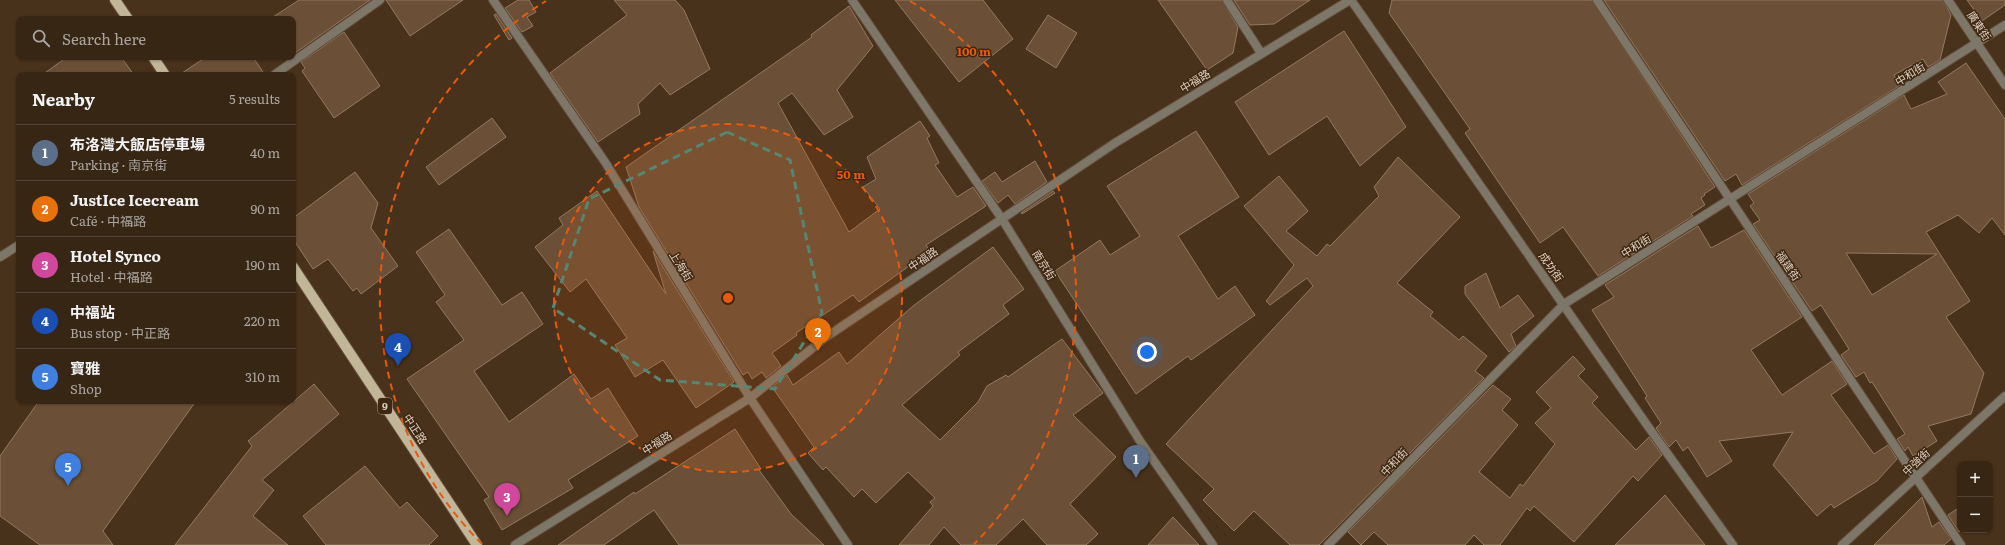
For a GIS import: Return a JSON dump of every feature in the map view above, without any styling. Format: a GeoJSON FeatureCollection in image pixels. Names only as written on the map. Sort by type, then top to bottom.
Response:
{"type":"FeatureCollection","features":[{"type":"Feature","properties":{"kind":"main road"},"geometry":{"type":"LineString","coordinates":[[115,0],[126,16]]}},
{"type":"Feature","properties":{"kind":"main road"},"geometry":{"type":"LineString","coordinates":[[155,60],[163,72]]}},
{"type":"Feature","properties":{"kind":"main road","name":"中正路"},"geometry":{"type":"LineString","coordinates":[[296,272],[477,545]]}},
{"type":"Feature","properties":{"kind":"street"},"geometry":{"type":"LineString","coordinates":[[296,59],[380,0]]}},
{"type":"Feature","properties":{"kind":"street","name":"上海街"},"geometry":{"type":"LineString","coordinates":[[493,0],[605,162],[750,398],[848,545]]}},
{"type":"Feature","properties":{"kind":"street","name":"南京街"},"geometry":{"type":"LineString","coordinates":[[852,0],[1002,220],[1140,441],[1213,545]]}},
{"type":"Feature","properties":{"kind":"street"},"geometry":{"type":"LineString","coordinates":[[1226,0],[1261,53]]}},
{"type":"Feature","properties":{"kind":"street","name":"中福路"},"geometry":{"type":"LineString","coordinates":[[515,545],[750,398],[829,335],[1115,143],[1261,53],[1351,0]]}},
{"type":"Feature","properties":{"kind":"street","name":"成功街"},"geometry":{"type":"LineString","coordinates":[[1351,0],[1733,545]]}},
{"type":"Feature","properties":{"kind":"street","name":"福建街"},"geometry":{"type":"LineString","coordinates":[[1597,0],[1730,201],[1811,318],[1961,545]]}},
{"type":"Feature","properties":{"kind":"street","name":"廣東街"},"geometry":{"type":"LineString","coordinates":[[1948,0],[2005,85]]}},
{"type":"Feature","properties":{"kind":"street","name":"中和街"},"geometry":{"type":"LineString","coordinates":[[1328,545],[1564,304],[1730,201],[1978,44],[2005,25]]}},
{"type":"Feature","properties":{"kind":"street"},"geometry":{"type":"LineString","coordinates":[[278,72],[295,60]]}},
{"type":"Feature","properties":{"kind":"street"},"geometry":{"type":"LineString","coordinates":[[0,258],[16,247]]}},
{"type":"Feature","properties":{"kind":"street","name":"中強街"},"geometry":{"type":"LineString","coordinates":[[1842,545],[2005,396]]}},
{"type":"Feature","properties":{"kind":"highlighted area"},"geometry":{"type":"Polygon","coordinates":[[[727,132],[790,160],[822,313],[775,389],[660,380],[553,308],[589,199],[727,132]]]}},
{"type":"Feature","properties":{"kind":"building"},"geometry":{"type":"Polygon","coordinates":[[[299,0],[370,0],[296,52],[296,16],[275,16],[299,0]]]}},
{"type":"Feature","properties":{"kind":"building"},"geometry":{"type":"Polygon","coordinates":[[[386,0],[463,0],[410,36],[386,0]]]}},
{"type":"Feature","properties":{"kind":"building"},"geometry":{"type":"Polygon","coordinates":[[[518,0],[529,0],[536,12],[527,17],[533,26],[522,32],[505,8],[518,0]]]}},
{"type":"Feature","properties":{"kind":"building"},"geometry":{"type":"Polygon","coordinates":[[[614,0],[675,0],[684,10],[710,69],[670,95],[660,83],[638,104],[640,114],[598,142],[550,73],[627,15],[614,0]]]}},
{"type":"Feature","properties":{"kind":"building"},"geometry":{"type":"Polygon","coordinates":[[[895,0],[983,0],[1013,39],[959,82],[895,0]]]}},
{"type":"Feature","properties":{"kind":"building"},"geometry":{"type":"Polygon","coordinates":[[[1158,0],[1222,0],[1238,27],[1233,53],[1207,70],[1158,0]]]}},
{"type":"Feature","properties":{"kind":"building"},"geometry":{"type":"Polygon","coordinates":[[[1234,0],[1310,0],[1274,24],[1250,25],[1234,0]]]}},
{"type":"Feature","properties":{"kind":"building"},"geometry":{"type":"Polygon","coordinates":[[[1392,0],[1592,0],[1715,187],[1704,194],[1705,195],[1701,198],[1705,205],[1691,214],[1693,216],[1598,276],[1563,227],[1540,243],[1465,133],[1470,129],[1389,13],[1392,0]]]}},
{"type":"Feature","properties":{"kind":"building"},"geometry":{"type":"Polygon","coordinates":[[[1604,0],[1943,0],[1951,15],[1940,60],[1928,67],[1923,59],[1894,75],[1899,86],[1742,185],[1736,174],[1725,181],[1604,0]]]}},
{"type":"Feature","properties":{"kind":"building"},"geometry":{"type":"Polygon","coordinates":[[[1967,0],[2005,0],[2005,5],[1982,21],[1967,0]]]}},
{"type":"Feature","properties":{"kind":"building"},"geometry":{"type":"Polygon","coordinates":[[[849,6],[873,46],[837,90],[853,117],[824,135],[792,93],[778,103],[849,232],[880,209],[863,187],[876,179],[867,157],[920,121],[930,136],[927,138],[939,163],[935,165],[957,197],[973,187],[986,206],[926,245],[930,251],[859,302],[853,295],[796,333],[797,335],[772,353],[781,366],[766,378],[762,372],[752,379],[748,372],[743,375],[639,207],[626,167],[812,37],[811,35],[849,6]]]}},
{"type":"Feature","properties":{"kind":"building"},"geometry":{"type":"Polygon","coordinates":[[[496,14],[512,38],[509,40],[494,15],[496,14]]]}},
{"type":"Feature","properties":{"kind":"building"},"geometry":{"type":"Polygon","coordinates":[[[1048,15],[1077,33],[1056,68],[1026,49],[1048,15]]]}},
{"type":"Feature","properties":{"kind":"building"},"geometry":{"type":"Polygon","coordinates":[[[1344,31],[1406,127],[1360,166],[1327,116],[1269,155],[1235,102],[1344,31]]]}},
{"type":"Feature","properties":{"kind":"building"},"geometry":{"type":"Polygon","coordinates":[[[344,32],[380,86],[334,118],[302,71],[305,68],[301,62],[344,32]]]}},
{"type":"Feature","properties":{"kind":"building"},"geometry":{"type":"Polygon","coordinates":[[[63,60],[123,60],[132,72],[46,72],[63,60]]]}},
{"type":"Feature","properties":{"kind":"building"},"geometry":{"type":"Polygon","coordinates":[[[202,60],[255,60],[263,72],[184,72],[202,60]]]}},
{"type":"Feature","properties":{"kind":"building"},"geometry":{"type":"Polygon","coordinates":[[[1966,63],[2005,119],[2005,235],[1992,218],[1979,233],[1958,215],[1926,232],[1970,301],[1946,317],[1984,373],[1971,414],[1928,426],[1937,441],[1913,456],[1908,447],[1905,451],[1897,439],[1905,434],[1872,382],[1870,383],[1864,372],[1856,377],[1841,355],[1849,349],[1821,305],[1812,311],[1753,224],[1760,220],[1750,206],[1754,203],[1748,194],[1904,95],[1911,109],[1947,94],[1938,82],[1966,63]],[[1846,253],[1872,295],[1937,254],[1846,253]]]}},
{"type":"Feature","properties":{"kind":"building"},"geometry":{"type":"Polygon","coordinates":[[[492,118],[506,137],[439,185],[426,167],[492,118]]]}},
{"type":"Feature","properties":{"kind":"building"},"geometry":{"type":"Polygon","coordinates":[[[1196,131],[1239,197],[1178,236],[1218,299],[1235,286],[1255,315],[1191,360],[1188,356],[1136,394],[1055,271],[1100,240],[1110,255],[1140,236],[1107,186],[1196,131]]]}},
{"type":"Feature","properties":{"kind":"building"},"geometry":{"type":"Polygon","coordinates":[[[1398,157],[1460,217],[1397,283],[1433,312],[1430,316],[1459,340],[1463,336],[1487,356],[1475,371],[1484,378],[1319,545],[1290,545],[1254,511],[1234,531],[1203,500],[1214,489],[1166,444],[1313,286],[1307,278],[1270,305],[1266,301],[1294,265],[1244,206],[1279,176],[1308,211],[1286,231],[1317,256],[1327,244],[1330,246],[1379,196],[1374,187],[1398,157]]]}},
{"type":"Feature","properties":{"kind":"building"},"geometry":{"type":"Polygon","coordinates":[[[1035,161],[1047,182],[1015,204],[1008,195],[998,203],[982,181],[995,172],[1002,182],[1035,161]]]}},
{"type":"Feature","properties":{"kind":"building"},"geometry":{"type":"Polygon","coordinates":[[[355,172],[378,203],[371,228],[398,266],[361,294],[357,288],[353,291],[328,259],[313,269],[296,244],[296,216],[355,172]]]}},
{"type":"Feature","properties":{"kind":"building"},"geometry":{"type":"Polygon","coordinates":[[[597,191],[666,294],[653,251],[734,382],[696,408],[663,360],[635,377],[615,345],[627,338],[586,279],[570,292],[535,247],[563,225],[559,218],[597,191]]]}},
{"type":"Feature","properties":{"kind":"building"},"geometry":{"type":"Polygon","coordinates":[[[1053,191],[1055,193],[1022,214],[1021,213],[1053,191]]]}},
{"type":"Feature","properties":{"kind":"building"},"geometry":{"type":"Polygon","coordinates":[[[1698,226],[1711,248],[1744,230],[1802,317],[1751,350],[1782,395],[1832,361],[1847,384],[1831,395],[1874,454],[1888,445],[1897,459],[1877,481],[1834,508],[1831,504],[1817,516],[1773,465],[1793,432],[1719,441],[1732,461],[1707,477],[1688,447],[1683,451],[1676,440],[1669,447],[1656,428],[1661,423],[1645,398],[1647,396],[1592,310],[1614,297],[1605,285],[1698,226]]]}},
{"type":"Feature","properties":{"kind":"building"},"geometry":{"type":"Polygon","coordinates":[[[449,229],[502,305],[522,292],[543,324],[474,371],[509,422],[574,374],[591,399],[608,388],[638,436],[568,480],[573,488],[502,530],[484,500],[489,497],[407,379],[464,340],[436,302],[445,295],[416,252],[449,229]]]}},
{"type":"Feature","properties":{"kind":"building"},"geometry":{"type":"Polygon","coordinates":[[[993,247],[1024,289],[1003,305],[1009,314],[958,352],[960,355],[902,405],[940,440],[978,402],[987,386],[1006,375],[1008,377],[1062,339],[1103,393],[1073,415],[1116,457],[1070,504],[1098,534],[1086,545],[1047,545],[1023,519],[996,545],[961,545],[944,527],[929,545],[899,545],[933,506],[930,502],[935,498],[908,472],[876,503],[862,489],[854,497],[826,467],[823,470],[808,453],[814,447],[772,387],[787,375],[793,385],[839,352],[847,364],[913,306],[993,247]]]}},
{"type":"Feature","properties":{"kind":"building"},"geometry":{"type":"Polygon","coordinates":[[[1486,273],[1500,308],[1518,295],[1534,316],[1511,334],[1516,346],[1509,352],[1465,294],[1465,286],[1486,273]]]}},
{"type":"Feature","properties":{"kind":"building"},"geometry":{"type":"Polygon","coordinates":[[[1573,356],[1585,369],[1578,376],[1598,397],[1592,403],[1636,450],[1649,437],[1662,455],[1638,481],[1633,476],[1574,542],[1534,506],[1530,511],[1527,508],[1500,545],[1484,545],[1474,535],[1465,545],[1388,545],[1374,532],[1361,545],[1348,532],[1493,385],[1511,399],[1502,410],[1518,425],[1479,472],[1510,498],[1520,484],[1523,486],[1555,444],[1535,423],[1551,408],[1536,392],[1573,356]]]}},
{"type":"Feature","properties":{"kind":"building"},"geometry":{"type":"Polygon","coordinates":[[[314,384],[339,414],[262,480],[274,490],[253,516],[288,545],[175,545],[252,446],[248,441],[291,404],[296,404],[296,400],[314,384]]]}},
{"type":"Feature","properties":{"kind":"building"},"geometry":{"type":"Polygon","coordinates":[[[37,404],[194,404],[103,531],[113,545],[40,545],[0,516],[0,456],[37,404]]]}},
{"type":"Feature","properties":{"kind":"building"},"geometry":{"type":"Polygon","coordinates":[[[735,429],[761,469],[759,470],[791,514],[824,545],[679,545],[654,510],[604,545],[558,545],[634,492],[635,494],[735,429]]]}},
{"type":"Feature","properties":{"kind":"building"},"geometry":{"type":"Polygon","coordinates":[[[365,466],[400,508],[407,502],[438,536],[429,545],[326,545],[303,516],[365,466]]]}},
{"type":"Feature","properties":{"kind":"building"},"geometry":{"type":"Polygon","coordinates":[[[1665,495],[1705,545],[1615,545],[1665,495]]]}},
{"type":"Feature","properties":{"kind":"building"},"geometry":{"type":"Polygon","coordinates":[[[1922,497],[1932,527],[1939,522],[1951,539],[1944,545],[1874,545],[1922,497]]]}},
{"type":"Feature","properties":{"kind":"building"},"geometry":{"type":"Polygon","coordinates":[[[1957,509],[1957,529],[1948,515],[1957,509]]]}},
{"type":"Feature","properties":{"kind":"building"},"geometry":{"type":"Polygon","coordinates":[[[1173,517],[1199,545],[1148,545],[1173,517]]]}},
{"type":"Feature","properties":{"kind":"place","name":"JustIce Icecream"},"geometry":{"type":"Point","coordinates":[818,351]}},
{"type":"Feature","properties":{"kind":"place","name":"中福站"},"geometry":{"type":"Point","coordinates":[398,366]}},
{"type":"Feature","properties":{"kind":"place","name":"布洛灣大飯店停車場"},"geometry":{"type":"Point","coordinates":[1136,478]}},
{"type":"Feature","properties":{"kind":"place","name":"寶雅"},"geometry":{"type":"Point","coordinates":[68,486]}},
{"type":"Feature","properties":{"kind":"place","name":"Hotel Synco"},"geometry":{"type":"Point","coordinates":[507,516]}}]}
